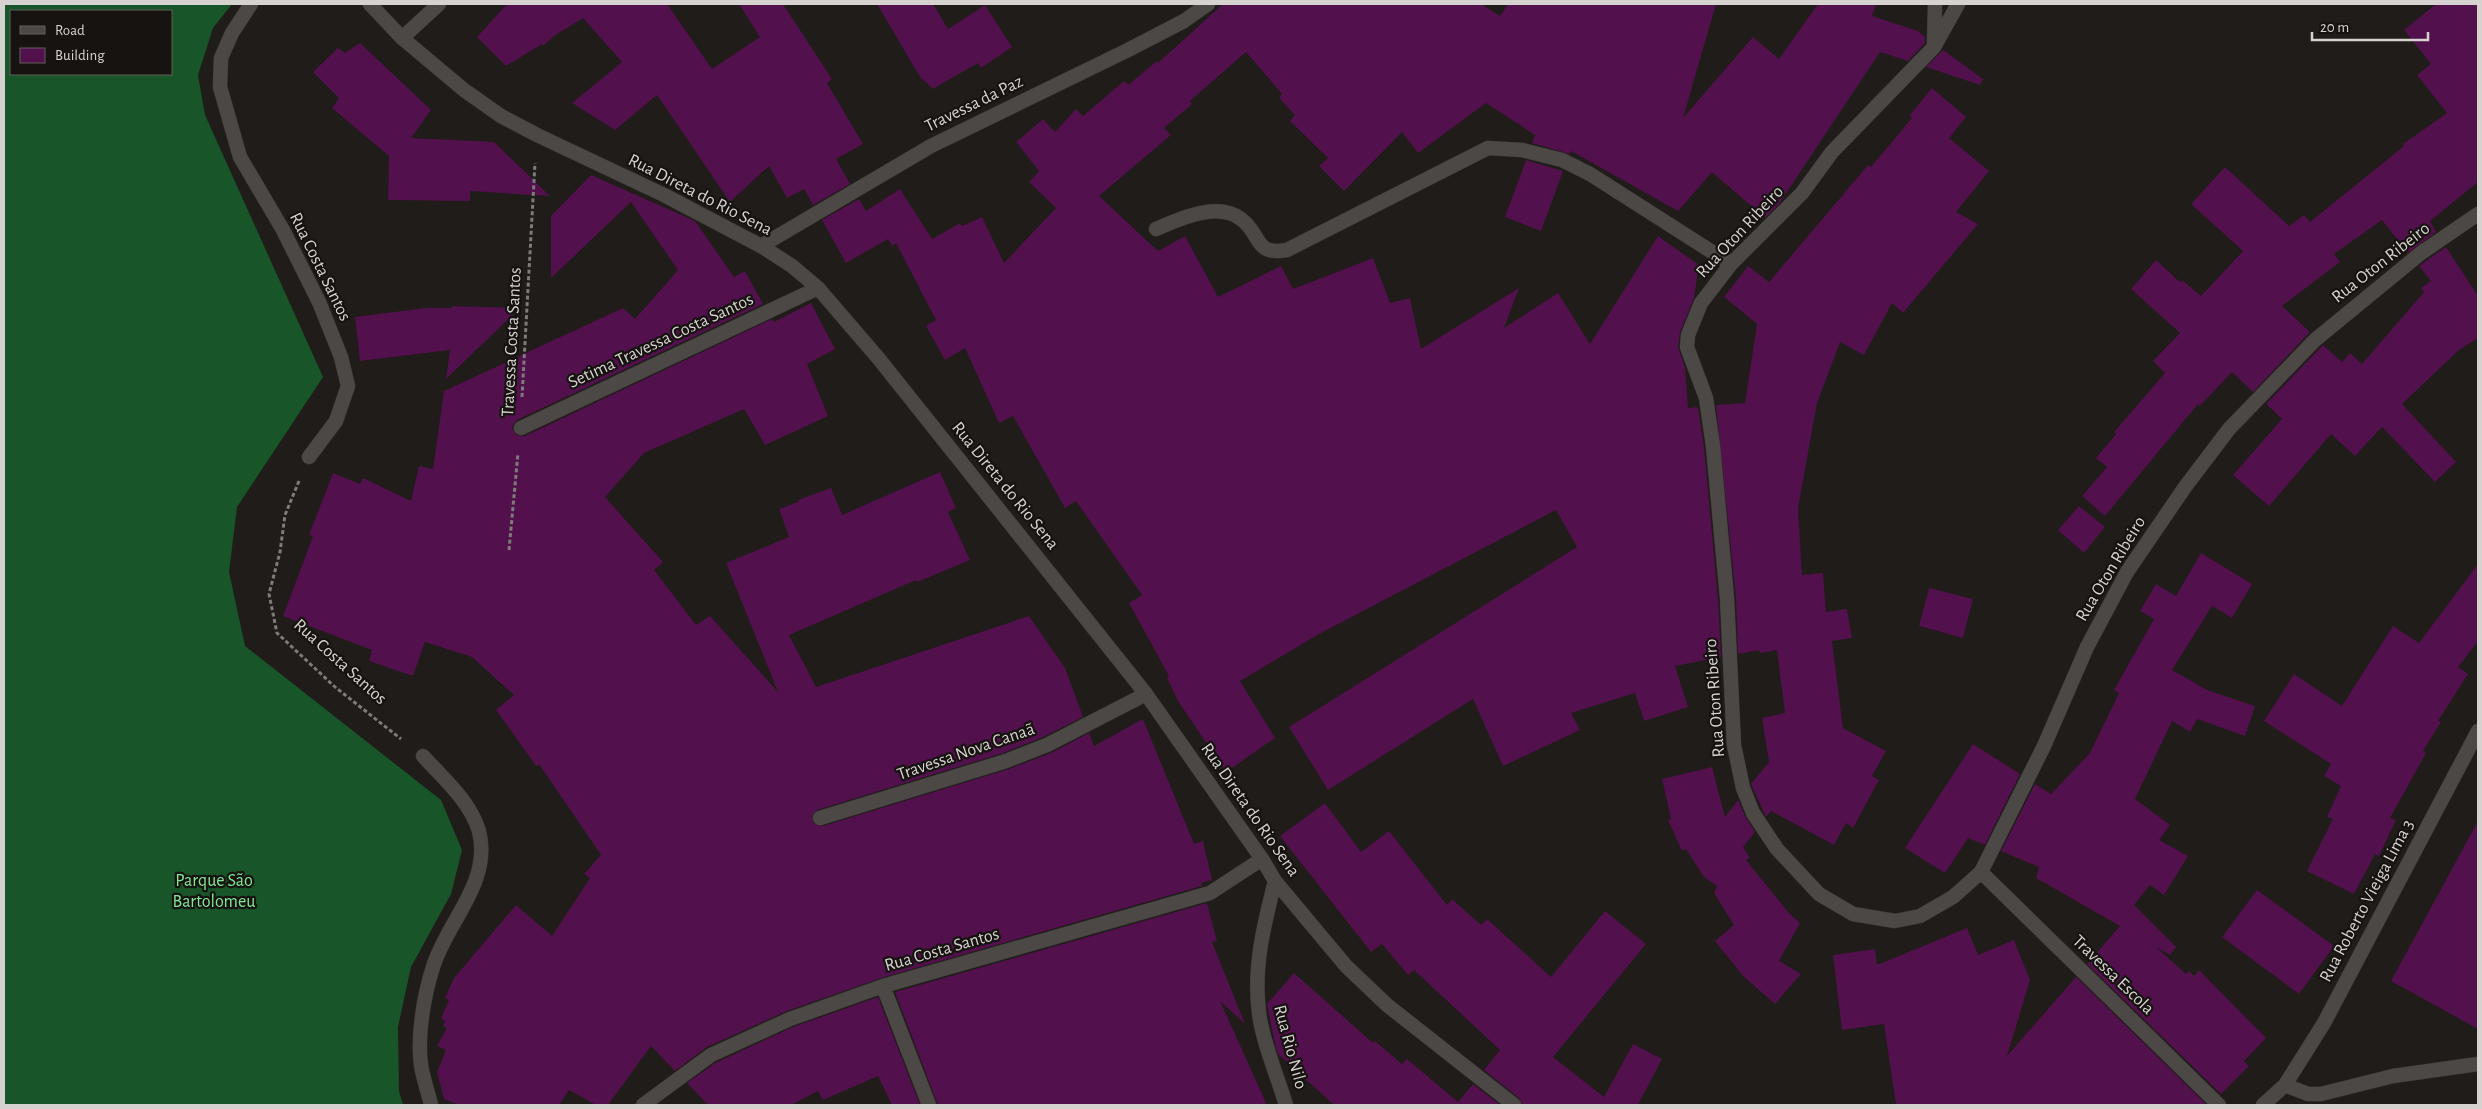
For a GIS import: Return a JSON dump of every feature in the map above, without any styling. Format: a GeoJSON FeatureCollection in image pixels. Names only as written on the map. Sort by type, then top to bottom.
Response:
{"type":"FeatureCollection","features":[{"type":"Feature","properties":{"kind":"street","name":"Rua Costa Santos"},"geometry":{"type":"LineString","coordinates":[[251,4],[232,33],[221,58],[220,87],[240,157],[284,230],[319,302],[341,356],[348,386],[336,421],[309,457]]}},
{"type":"Feature","properties":{"kind":"street","name":"Rua Direta do Rio Sena"},"geometry":{"type":"LineString","coordinates":[[370,4],[402,38],[464,90],[501,116],[664,195],[761,246],[792,266],[818,288],[879,359],[1146,694],[1262,859],[1274,880],[1346,966],[1386,1004],[1514,1105]]}},
{"type":"Feature","properties":{"kind":"street"},"geometry":{"type":"LineString","coordinates":[[402,38],[440,4]]}},
{"type":"Feature","properties":{"kind":"street","name":"Travessa da Paz"},"geometry":{"type":"LineString","coordinates":[[761,246],[931,146],[1128,50],[1184,21],[1208,4]]}},
{"type":"Feature","properties":{"kind":"street"},"geometry":{"type":"LineString","coordinates":[[1934,46],[1935,4]]}},
{"type":"Feature","properties":{"kind":"street","name":"Rua Oton Ribeiro"},"geometry":{"type":"LineString","coordinates":[[1958,4],[1934,46],[1832,152],[1802,193],[1731,264],[1701,303],[1688,335],[1687,347],[1706,398],[1710,427],[1727,598],[1734,745],[1743,788],[1753,813],[1777,849],[1819,894],[1853,914],[1895,921],[1920,916],[1953,897],[1981,872],[2044,746],[2087,647],[2127,572],[2212,451],[2229,429],[2315,340],[2421,253],[2478,214]]}},
{"type":"Feature","properties":{"kind":"street"},"geometry":{"type":"LineString","coordinates":[[1156,229],[1180,219],[1206,212],[1223,212],[1240,217],[1265,248],[1273,253],[1287,250],[1488,148],[1522,150],[1562,160],[1590,174],[1731,264]]}},
{"type":"Feature","properties":{"kind":"street","name":"Setima Travessa Costa Santos"},"geometry":{"type":"LineString","coordinates":[[521,428],[818,288]]}},
{"type":"Feature","properties":{"kind":"street","name":"Travessa Nova Canaã"},"geometry":{"type":"LineString","coordinates":[[820,818],[1006,761],[1047,745],[1146,694]]}},
{"type":"Feature","properties":{"kind":"street","name":"Rua Roberto Vieiga Lima 3"},"geometry":{"type":"LineString","coordinates":[[2263,1105],[2285,1085],[2324,1023],[2478,731]]}},
{"type":"Feature","properties":{"kind":"street"},"geometry":{"type":"LineString","coordinates":[[422,756],[462,798],[478,830],[482,860],[473,891],[449,931],[433,966],[423,1004],[421,1064],[431,1105]]}},
{"type":"Feature","properties":{"kind":"street","name":"Rua Costa Santos"},"geometry":{"type":"LineString","coordinates":[[643,1105],[711,1055],[790,1018],[883,986],[1210,892],[1262,859]]}},
{"type":"Feature","properties":{"kind":"street","name":"Travessa Escola"},"geometry":{"type":"LineString","coordinates":[[1981,872],[2219,1105]]}},
{"type":"Feature","properties":{"kind":"street","name":"Rua Rio Nilo"},"geometry":{"type":"LineString","coordinates":[[1274,880],[1258,951],[1257,977],[1259,1014],[1286,1105]]}},
{"type":"Feature","properties":{"kind":"street"},"geometry":{"type":"LineString","coordinates":[[883,986],[929,1105]]}},
{"type":"Feature","properties":{"kind":"street"},"geometry":{"type":"LineString","coordinates":[[2285,1085],[2303,1092],[2321,1094],[2393,1076],[2478,1064]]}},
{"type":"Feature","properties":{"kind":"path","name":"Travessa Costa Santos"},"geometry":{"type":"LineString","coordinates":[[509,550],[521,428],[537,135]]}},
{"type":"Feature","properties":{"kind":"path","name":"Rua Costa Santos"},"geometry":{"type":"LineString","coordinates":[[309,457],[285,514],[280,552],[269,594],[277,633],[335,687],[422,756]]}},
{"type":"Feature","properties":{"kind":"green space","name":"Parque São Bartolomeu"},"geometry":{"type":"Polygon","coordinates":[[[4,4],[232,4],[213,28],[198,75],[205,115],[323,377],[237,507],[229,572],[245,646],[441,800],[462,850],[451,894],[411,967],[398,1027],[399,1091],[403,1105],[4,1105],[4,4]]]}},
{"type":"Feature","properties":{"kind":"building"},"geometry":{"type":"Polygon","coordinates":[[[507,4],[667,4],[712,69],[760,37],[739,4],[783,4],[832,79],[827,83],[863,144],[836,159],[850,184],[813,205],[804,189],[787,198],[769,166],[730,202],[657,95],[615,130],[572,103],[622,62],[583,18],[554,36],[543,46],[542,44],[506,66],[477,37],[507,4]]]}},
{"type":"Feature","properties":{"kind":"building"},"geometry":{"type":"Polygon","coordinates":[[[877,4],[933,4],[948,29],[985,5],[1012,47],[981,68],[978,63],[933,89],[920,77],[877,4]]]}},
{"type":"Feature","properties":{"kind":"building"},"geometry":{"type":"Polygon","coordinates":[[[1223,4],[1481,4],[1500,16],[1508,4],[1716,4],[1683,118],[1753,37],[1779,59],[1818,4],[1876,4],[1872,16],[1918,31],[1925,37],[1925,43],[1908,61],[1880,52],[1779,204],[1765,218],[1712,172],[1678,211],[1571,151],[1570,154],[1532,143],[1535,135],[1486,103],[1418,153],[1402,132],[1344,191],[1319,166],[1328,158],[1290,121],[1295,115],[1279,98],[1282,94],[1246,52],[1190,101],[1192,104],[1164,128],[1171,135],[1099,196],[1158,251],[1185,236],[1218,297],[1281,266],[1293,289],[1373,258],[1390,303],[1410,298],[1421,349],[1519,288],[1504,328],[1558,293],[1590,344],[1658,236],[1699,265],[1694,298],[1680,332],[1678,347],[1685,367],[1688,408],[1698,407],[1704,447],[1718,599],[1721,657],[1675,666],[1688,707],[1644,721],[1635,693],[1571,713],[1580,730],[1503,766],[1473,699],[1328,790],[1289,727],[1577,547],[1556,510],[1319,634],[1240,681],[1275,738],[1226,772],[1178,701],[1167,678],[1169,676],[1129,603],[1142,595],[1076,501],[1065,508],[1013,416],[999,423],[965,348],[945,360],[926,326],[936,320],[896,243],[892,246],[888,239],[846,263],[822,220],[859,199],[866,211],[900,189],[932,239],[960,223],[962,226],[982,217],[1004,263],[1056,208],[1029,182],[1039,171],[1016,142],[1043,119],[1055,132],[1076,109],[1083,116],[1124,81],[1128,85],[1157,61],[1158,63],[1223,4]]]}},
{"type":"Feature","properties":{"kind":"building"},"geometry":{"type":"Polygon","coordinates":[[[2436,4],[2478,4],[2478,182],[2430,221],[2436,232],[2408,253],[2382,220],[2334,254],[2340,262],[2282,306],[2310,332],[2253,392],[2232,372],[2200,406],[2198,404],[2105,516],[2082,496],[2107,467],[2096,458],[2116,434],[2114,432],[2165,373],[2153,361],[2180,333],[2131,289],[2156,260],[2180,282],[2182,280],[2201,296],[2243,251],[2191,204],[2225,167],[2289,226],[2304,215],[2310,222],[2404,146],[2403,144],[2447,113],[2417,75],[2431,64],[2404,30],[2436,4]]]}},
{"type":"Feature","properties":{"kind":"building"},"geometry":{"type":"Polygon","coordinates":[[[360,43],[431,110],[411,138],[494,142],[550,196],[470,191],[470,201],[388,200],[389,156],[332,108],[339,98],[313,72],[338,48],[345,53],[360,43]]]}},
{"type":"Feature","properties":{"kind":"building"},"geometry":{"type":"Polygon","coordinates":[[[1943,50],[1983,79],[1980,85],[1926,67],[1943,50]]]}},
{"type":"Feature","properties":{"kind":"building"},"geometry":{"type":"Polygon","coordinates":[[[1932,88],[1966,117],[1949,138],[1989,171],[1956,212],[1978,224],[1903,313],[1892,303],[1864,355],[1840,342],[1817,403],[1798,508],[1802,575],[1823,573],[1826,612],[1847,609],[1852,638],[1832,641],[1843,728],[1886,751],[1872,776],[1879,780],[1853,828],[1846,823],[1834,845],[1771,811],[1766,817],[1751,784],[1769,762],[1762,718],[1785,713],[1777,650],[1760,653],[1759,650],[1738,654],[1736,597],[1716,405],[1745,403],[1757,324],[1724,297],[1748,266],[1769,282],[1868,165],[1871,167],[1912,118],[1909,116],[1932,88]]]}},
{"type":"Feature","properties":{"kind":"building"},"geometry":{"type":"Polygon","coordinates":[[[1526,160],[1563,171],[1541,231],[1505,217],[1526,160]]]}},
{"type":"Feature","properties":{"kind":"building"},"geometry":{"type":"Polygon","coordinates":[[[591,175],[695,221],[734,277],[745,271],[763,304],[517,420],[512,427],[516,435],[525,436],[772,319],[774,322],[811,303],[835,349],[807,364],[828,416],[765,445],[744,409],[644,453],[605,497],[663,562],[654,570],[696,625],[710,616],[778,692],[726,563],[789,537],[779,509],[798,502],[798,500],[831,488],[842,515],[940,472],[956,508],[948,512],[970,560],[917,582],[916,580],[789,635],[816,687],[1029,616],[1065,668],[1083,717],[1043,737],[1003,753],[817,810],[812,816],[814,824],[823,826],[1009,769],[1051,753],[1089,733],[1094,746],[1143,719],[1194,844],[1203,841],[1212,880],[1201,883],[1202,886],[881,978],[787,1011],[707,1047],[675,1071],[651,1046],[608,1105],[596,1105],[569,1090],[559,1105],[459,1105],[444,1099],[437,1072],[446,1050],[437,1046],[447,1028],[443,1026],[445,1021],[441,1018],[449,1000],[445,998],[454,978],[516,905],[552,936],[590,878],[584,874],[601,855],[539,764],[536,766],[496,710],[514,695],[472,657],[425,642],[413,676],[369,661],[372,650],[283,616],[313,536],[309,535],[333,473],[360,484],[363,478],[411,501],[419,466],[433,469],[444,391],[623,308],[635,319],[678,270],[631,202],[551,278],[551,216],[591,175]]]}},
{"type":"Feature","properties":{"kind":"building"},"geometry":{"type":"Polygon","coordinates":[[[2446,247],[2478,296],[2478,338],[2459,350],[2402,404],[2456,462],[2435,482],[2382,427],[2355,456],[2331,434],[2269,506],[2233,475],[2282,419],[2266,404],[2323,345],[2342,362],[2350,353],[2362,364],[2424,292],[2421,288],[2431,281],[2419,266],[2446,247]]]}},
{"type":"Feature","properties":{"kind":"building"},"geometry":{"type":"Polygon","coordinates":[[[452,306],[520,308],[446,379],[450,350],[360,361],[355,317],[426,308],[452,308],[452,306]]]}},
{"type":"Feature","properties":{"kind":"building"},"geometry":{"type":"Polygon","coordinates":[[[2079,506],[2105,527],[2084,553],[2058,530],[2079,506]]]}},
{"type":"Feature","properties":{"kind":"building"},"geometry":{"type":"Polygon","coordinates":[[[2201,553],[2252,584],[2232,618],[2212,606],[2172,670],[2207,690],[2255,706],[2245,736],[2197,719],[2190,732],[2172,721],[2135,799],[2170,825],[2159,840],[2188,856],[2164,895],[2150,885],[2134,905],[2176,947],[2170,955],[2156,947],[2186,974],[2189,971],[2194,976],[2199,970],[2266,1038],[2244,1061],[2249,1066],[2221,1094],[2087,964],[2120,926],[2036,878],[2039,867],[2001,851],[2035,784],[2051,794],[2090,753],[2119,693],[2114,690],[2154,619],[2140,611],[2156,584],[2176,596],[2201,553]]]}},
{"type":"Feature","properties":{"kind":"building"},"geometry":{"type":"Polygon","coordinates":[[[2478,564],[2478,641],[2458,667],[2468,674],[2438,721],[2441,722],[2423,751],[2426,753],[2390,818],[2396,820],[2379,856],[2375,854],[2354,894],[2307,871],[2333,819],[2327,817],[2341,786],[2324,776],[2331,764],[2264,721],[2294,674],[2342,706],[2393,626],[2419,643],[2478,564]]]}},
{"type":"Feature","properties":{"kind":"building"},"geometry":{"type":"Polygon","coordinates":[[[1929,588],[1973,599],[1963,638],[1919,626],[1929,588]]]}},
{"type":"Feature","properties":{"kind":"building"},"geometry":{"type":"Polygon","coordinates":[[[1973,744],[2020,774],[1985,845],[1968,838],[1945,873],[1905,848],[1973,744]]]}},
{"type":"Feature","properties":{"kind":"building"},"geometry":{"type":"Polygon","coordinates":[[[1712,767],[1725,817],[1738,800],[1755,832],[1743,847],[1750,858],[1746,860],[1789,913],[1800,923],[1779,961],[1801,974],[1775,1004],[1743,976],[1715,941],[1734,925],[1714,893],[1717,886],[1704,877],[1686,849],[1682,851],[1668,820],[1671,819],[1662,779],[1712,767]]]}},
{"type":"Feature","properties":{"kind":"building"},"geometry":{"type":"Polygon","coordinates":[[[1325,803],[1361,852],[1389,831],[1447,905],[1452,899],[1481,925],[1487,919],[1551,977],[1605,911],[1646,944],[1553,1057],[1604,1097],[1633,1044],[1662,1059],[1638,1105],[1523,1105],[1519,1098],[1484,1070],[1500,1050],[1414,970],[1408,975],[1382,944],[1371,952],[1280,836],[1325,803]]]}},
{"type":"Feature","properties":{"kind":"building"},"geometry":{"type":"Polygon","coordinates":[[[2478,821],[2478,1029],[2391,981],[2478,821]]]}},
{"type":"Feature","properties":{"kind":"building"},"geometry":{"type":"Polygon","coordinates":[[[2257,890],[2334,946],[2299,994],[2222,937],[2257,890]]]}},
{"type":"Feature","properties":{"kind":"building"},"geometry":{"type":"Polygon","coordinates":[[[1207,903],[1217,941],[1212,942],[1245,1024],[1220,1001],[1267,1105],[938,1105],[895,992],[1207,903]]]}},
{"type":"Feature","properties":{"kind":"building"},"geometry":{"type":"Polygon","coordinates":[[[1967,928],[1978,955],[2014,940],[2030,980],[2007,1056],[2076,977],[2207,1105],[1896,1105],[1884,1024],[1842,1030],[1833,955],[1875,949],[1877,965],[1967,928]]]}},
{"type":"Feature","properties":{"kind":"building"},"geometry":{"type":"Polygon","coordinates":[[[1294,973],[1373,1043],[1375,1041],[1402,1064],[1407,1059],[1458,1102],[1473,1084],[1500,1105],[1334,1105],[1278,1054],[1267,1004],[1294,973]]]}},
{"type":"Feature","properties":{"kind":"building"},"geometry":{"type":"Polygon","coordinates":[[[878,997],[920,1105],[892,1105],[878,1076],[823,1100],[818,1091],[791,1105],[708,1105],[687,1083],[715,1063],[793,1027],[878,997]]]}}]}
